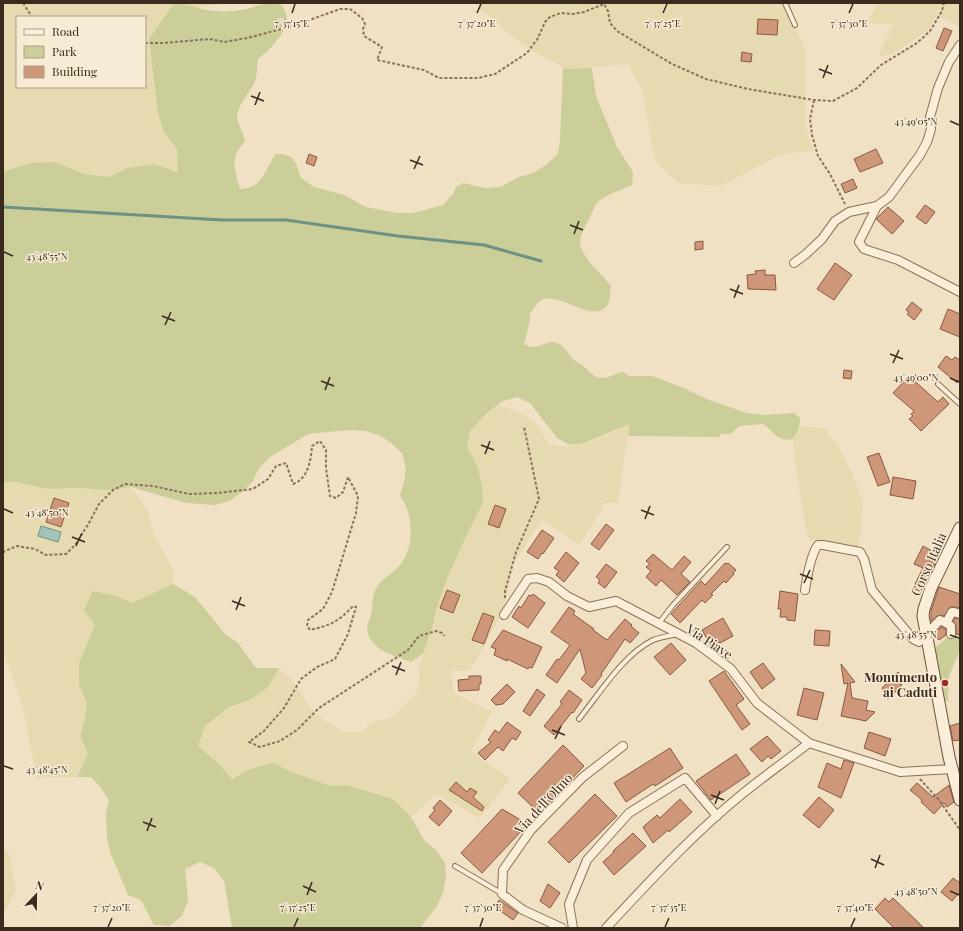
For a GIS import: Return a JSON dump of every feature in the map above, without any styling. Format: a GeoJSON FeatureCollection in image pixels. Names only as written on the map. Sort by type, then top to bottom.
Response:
{"type":"FeatureCollection","features":[{"type":"Feature","properties":{"kind":"main road","name":"Corso Italia"},"geometry":{"type":"LineString","coordinates":[[960,528],[931,588],[925,604],[923,616],[952,769],[960,800]]}},
{"type":"Feature","properties":{"kind":"street"},"geometry":{"type":"LineString","coordinates":[[794,263],[822,239],[835,221],[849,212],[877,206],[889,197],[920,155],[927,142],[931,129],[930,116],[938,88],[949,62],[960,45]]}},
{"type":"Feature","properties":{"kind":"street"},"geometry":{"type":"LineString","coordinates":[[877,206],[859,242],[864,249],[898,260],[960,292]]}},
{"type":"Feature","properties":{"kind":"street"},"geometry":{"type":"LineString","coordinates":[[805,590],[810,565],[815,549],[818,545],[860,552],[864,559],[872,590],[913,639],[919,642],[940,620],[951,626],[951,634]]}},
{"type":"Feature","properties":{"kind":"street","name":"Via Piave"},"geometry":{"type":"LineString","coordinates":[[504,615],[528,579],[537,578],[549,582],[567,596],[590,607],[616,601],[696,643],[731,669],[758,703],[809,743],[900,772],[952,769]]}},
{"type":"Feature","properties":{"kind":"street"},"geometry":{"type":"LineString","coordinates":[[946,623],[952,612],[960,614]]}},
{"type":"Feature","properties":{"kind":"street"},"geometry":{"type":"LineString","coordinates":[[606,928],[667,862],[717,816],[741,795],[809,743]]}},
{"type":"Feature","properties":{"kind":"street","name":"Via dell'Olmo"},"geometry":{"type":"LineString","coordinates":[[502,894],[503,870],[531,830],[584,777],[623,746]]}},
{"type":"Feature","properties":{"kind":"street"},"geometry":{"type":"LineString","coordinates":[[574,928],[569,904],[587,860],[629,813],[685,778],[717,816]]}},
{"type":"Feature","properties":{"kind":"street"},"geometry":{"type":"LineString","coordinates":[[502,894],[523,910],[562,928]]}},
{"type":"Feature","properties":{"kind":"lane"},"geometry":{"type":"LineString","coordinates":[[785,3],[795,25]]}},
{"type":"Feature","properties":{"kind":"lane"},"geometry":{"type":"LineString","coordinates":[[938,384],[960,404]]}},
{"type":"Feature","properties":{"kind":"lane"},"geometry":{"type":"LineString","coordinates":[[658,623],[727,547]]}},
{"type":"Feature","properties":{"kind":"lane"},"geometry":{"type":"LineString","coordinates":[[579,719],[620,666],[637,650],[654,640],[678,634]]}},
{"type":"Feature","properties":{"kind":"lane"},"geometry":{"type":"LineString","coordinates":[[455,866],[502,894]]}},
{"type":"Feature","properties":{"kind":"path"},"geometry":{"type":"LineString","coordinates":[[23,3],[31,16]]}},
{"type":"Feature","properties":{"kind":"path"},"geometry":{"type":"LineString","coordinates":[[146,43],[210,39],[224,42],[247,38],[294,26],[340,9],[350,9],[362,18],[365,24],[364,36],[382,47],[377,60],[424,70],[439,78],[478,78],[495,74],[527,53],[538,38],[544,22],[550,17],[561,13],[573,14],[584,12],[604,4],[608,11],[610,23],[617,31],[672,64],[706,80],[748,89],[814,100],[833,101],[857,88],[882,65],[917,43],[930,31],[937,21],[944,3]]}},
{"type":"Feature","properties":{"kind":"path"},"geometry":{"type":"LineString","coordinates":[[814,100],[810,119],[812,135],[818,156],[830,174],[849,212]]}},
{"type":"Feature","properties":{"kind":"path"},"geometry":{"type":"LineString","coordinates":[[504,615],[505,591],[516,552],[539,498],[524,427]]}},
{"type":"Feature","properties":{"kind":"path"},"geometry":{"type":"LineString","coordinates":[[3,553],[17,546],[35,549],[46,555],[66,554],[75,545],[90,523],[99,504],[113,490],[125,484],[153,486],[189,494],[253,489],[268,479],[276,466],[286,463],[293,484],[300,482],[305,475],[311,458],[312,446],[320,441],[326,450],[326,468],[330,496],[336,498],[343,492],[348,477],[358,496],[356,513],[332,592],[323,609],[308,620],[307,626],[310,630],[331,625],[344,616],[353,606],[356,607],[348,634],[335,659],[317,667],[300,679],[284,708],[264,731],[249,742],[260,747],[280,740],[297,730],[319,708],[408,650],[419,636],[436,631],[442,633],[444,636]]}},
{"type":"Feature","properties":{"kind":"path"},"geometry":{"type":"LineString","coordinates":[[913,771],[939,800],[960,830]]}},
{"type":"Feature","properties":{"kind":"shaded area"},"geometry":{"type":"Polygon","coordinates":[[[3,3],[174,3],[149,39],[163,130],[177,149],[179,173],[127,168],[109,177],[84,174],[54,162],[3,172],[3,3]]]}},
{"type":"Feature","properties":{"kind":"shaded area"},"geometry":{"type":"Polygon","coordinates":[[[179,3],[229,3],[194,8],[179,3]]]}},
{"type":"Feature","properties":{"kind":"shaded area"},"geometry":{"type":"Polygon","coordinates":[[[477,3],[785,3],[806,52],[805,125],[814,150],[779,155],[721,186],[678,183],[657,163],[650,141],[651,139],[643,93],[628,64],[566,69],[535,53],[510,35],[476,5],[477,3]]]}},
{"type":"Feature","properties":{"kind":"shaded area"},"geometry":{"type":"Polygon","coordinates":[[[878,3],[960,3],[960,27],[937,15],[927,31],[893,54],[880,56],[893,24],[867,23],[878,3]]]}},
{"type":"Feature","properties":{"kind":"shaded area"},"geometry":{"type":"Polygon","coordinates":[[[499,405],[520,413],[536,424],[549,444],[565,447],[586,443],[629,424],[618,503],[604,503],[602,509],[579,545],[542,519],[513,565],[504,609],[470,671],[451,670],[454,693],[492,712],[471,751],[510,779],[480,818],[436,794],[411,817],[393,799],[347,785],[330,786],[292,772],[273,763],[250,769],[232,779],[220,765],[198,746],[205,726],[229,707],[250,700],[267,687],[279,668],[291,679],[312,710],[326,722],[344,732],[363,732],[371,722],[391,718],[416,693],[419,681],[420,664],[433,625],[436,610],[448,576],[483,503],[475,461],[467,447],[470,431],[480,420],[499,405]]]}},
{"type":"Feature","properties":{"kind":"shaded area"},"geometry":{"type":"Polygon","coordinates":[[[800,426],[825,429],[838,445],[852,473],[863,502],[859,547],[811,541],[807,535],[798,482],[793,439],[798,433],[800,426]]]}},
{"type":"Feature","properties":{"kind":"shaded area"},"geometry":{"type":"Polygon","coordinates":[[[3,482],[16,482],[47,489],[78,488],[108,490],[131,487],[148,511],[154,535],[174,571],[173,584],[132,603],[116,596],[95,625],[89,641],[79,685],[87,703],[80,736],[88,754],[77,777],[42,777],[38,782],[22,704],[3,652],[3,482]]]}},
{"type":"Feature","properties":{"kind":"shaded area"},"geometry":{"type":"Polygon","coordinates":[[[3,850],[9,853],[16,890],[3,914],[3,850]]]}},
{"type":"Feature","properties":{"kind":"green space"},"geometry":{"type":"Polygon","coordinates":[[[174,3],[211,11],[241,10],[273,3],[280,4],[284,8],[287,21],[284,29],[275,43],[258,59],[256,78],[238,112],[237,119],[245,141],[237,152],[235,158],[235,172],[240,189],[248,188],[259,182],[276,154],[283,154],[291,157],[296,163],[301,178],[314,187],[344,195],[366,207],[397,213],[413,213],[443,205],[453,194],[456,187],[463,183],[485,188],[500,187],[519,177],[533,173],[546,165],[558,154],[560,141],[563,67],[566,69],[592,68],[596,96],[617,147],[633,172],[632,185],[610,194],[597,204],[584,228],[580,241],[580,245],[585,256],[611,286],[609,302],[603,309],[595,311],[586,310],[557,299],[548,298],[540,301],[530,314],[530,321],[524,344],[534,347],[555,342],[561,345],[575,361],[599,378],[608,377],[623,372],[629,376],[652,376],[709,400],[747,413],[763,415],[794,413],[800,418],[800,421],[793,439],[788,440],[776,436],[763,424],[740,426],[730,434],[720,434],[720,437],[628,436],[629,424],[584,443],[570,445],[557,438],[530,403],[517,397],[503,401],[480,420],[470,431],[467,447],[475,461],[479,473],[483,503],[448,576],[423,654],[411,662],[378,647],[372,642],[367,629],[376,588],[380,582],[396,570],[405,558],[411,530],[406,505],[400,495],[406,468],[402,453],[379,435],[365,431],[349,430],[308,434],[270,457],[259,468],[253,481],[242,492],[229,501],[215,505],[186,503],[131,487],[108,490],[78,488],[47,489],[16,482],[3,482],[3,172],[31,163],[54,162],[84,174],[109,177],[127,168],[154,164],[178,173],[177,149],[163,130],[158,113],[149,39],[174,3]]]}},
{"type":"Feature","properties":{"kind":"green space"},"geometry":{"type":"Polygon","coordinates":[[[173,584],[195,597],[226,635],[238,643],[256,668],[279,668],[268,687],[250,700],[229,707],[205,726],[198,746],[220,765],[232,779],[250,769],[273,763],[292,772],[330,786],[347,785],[393,799],[411,817],[424,840],[436,850],[445,863],[446,878],[443,893],[437,906],[420,928],[232,928],[224,881],[214,868],[200,862],[185,869],[188,900],[182,916],[170,926],[154,925],[141,900],[128,895],[110,852],[107,838],[106,814],[109,800],[91,777],[77,777],[88,754],[80,736],[87,703],[79,685],[79,663],[95,625],[84,610],[93,591],[116,596],[132,603],[173,584]]]}},
{"type":"Feature","properties":{"kind":"green space"},"geometry":{"type":"Polygon","coordinates":[[[951,635],[960,639],[960,650],[949,676],[948,701],[944,701],[935,647],[951,635]]]}},
{"type":"Feature","properties":{"kind":"water"},"geometry":{"type":"Polygon","coordinates":[[[41,526],[61,532],[58,542],[38,536],[41,526]]]}},
{"type":"Feature","properties":{"kind":"building"},"geometry":{"type":"Polygon","coordinates":[[[758,19],[778,20],[777,35],[757,34],[758,19]]]}},
{"type":"Feature","properties":{"kind":"building"},"geometry":{"type":"Polygon","coordinates":[[[944,28],[952,31],[943,51],[936,48],[944,28]]]}},
{"type":"Feature","properties":{"kind":"building"},"geometry":{"type":"Polygon","coordinates":[[[742,52],[752,54],[751,62],[741,61],[742,52]]]}},
{"type":"Feature","properties":{"kind":"building"},"geometry":{"type":"Polygon","coordinates":[[[876,149],[883,163],[860,172],[854,159],[876,149]]]}},
{"type":"Feature","properties":{"kind":"building"},"geometry":{"type":"Polygon","coordinates":[[[309,154],[317,157],[314,166],[306,163],[309,154]]]}},
{"type":"Feature","properties":{"kind":"building"},"geometry":{"type":"Polygon","coordinates":[[[853,179],[857,188],[845,193],[841,184],[853,179]]]}},
{"type":"Feature","properties":{"kind":"building"},"geometry":{"type":"Polygon","coordinates":[[[925,205],[935,212],[926,224],[916,217],[925,205]]]}},
{"type":"Feature","properties":{"kind":"building"},"geometry":{"type":"Polygon","coordinates":[[[888,207],[904,221],[892,234],[876,219],[888,207]]]}},
{"type":"Feature","properties":{"kind":"building"},"geometry":{"type":"Polygon","coordinates":[[[703,241],[703,249],[695,250],[695,242],[703,241]]]}},
{"type":"Feature","properties":{"kind":"building"},"geometry":{"type":"Polygon","coordinates":[[[835,263],[852,275],[834,300],[817,289],[835,263]]]}},
{"type":"Feature","properties":{"kind":"building"},"geometry":{"type":"Polygon","coordinates":[[[765,270],[765,275],[775,275],[776,290],[748,289],[747,275],[756,274],[755,271],[765,270]]]}},
{"type":"Feature","properties":{"kind":"building"},"geometry":{"type":"Polygon","coordinates":[[[912,302],[922,310],[914,320],[907,314],[909,312],[906,310],[912,302]]]}},
{"type":"Feature","properties":{"kind":"building"},"geometry":{"type":"Polygon","coordinates":[[[948,309],[960,314],[960,337],[940,329],[948,309]]]}},
{"type":"Feature","properties":{"kind":"building"},"geometry":{"type":"Polygon","coordinates":[[[946,356],[952,360],[955,357],[960,360],[960,378],[957,383],[938,367],[946,356]]]}},
{"type":"Feature","properties":{"kind":"building"},"geometry":{"type":"Polygon","coordinates":[[[844,370],[852,371],[851,379],[843,378],[844,370]]]}},
{"type":"Feature","properties":{"kind":"building"},"geometry":{"type":"Polygon","coordinates":[[[909,376],[938,402],[943,397],[949,404],[921,431],[909,419],[913,416],[911,414],[914,411],[893,393],[909,376]]]}},
{"type":"Feature","properties":{"kind":"building"},"geometry":{"type":"Polygon","coordinates":[[[879,453],[890,482],[878,486],[867,457],[879,453]]]}},
{"type":"Feature","properties":{"kind":"building"},"geometry":{"type":"Polygon","coordinates":[[[893,477],[916,481],[913,499],[890,495],[893,477]]]}},
{"type":"Feature","properties":{"kind":"building"},"geometry":{"type":"Polygon","coordinates":[[[54,498],[69,503],[61,527],[46,522],[54,498]]]}},
{"type":"Feature","properties":{"kind":"building"},"geometry":{"type":"Polygon","coordinates":[[[495,505],[506,509],[499,528],[488,524],[495,505]]]}},
{"type":"Feature","properties":{"kind":"building"},"geometry":{"type":"Polygon","coordinates":[[[606,524],[614,530],[599,550],[591,544],[606,524]]]}},
{"type":"Feature","properties":{"kind":"building"},"geometry":{"type":"Polygon","coordinates":[[[542,530],[554,538],[538,559],[527,552],[542,530]]]}},
{"type":"Feature","properties":{"kind":"building"},"geometry":{"type":"Polygon","coordinates":[[[923,546],[939,555],[922,592],[913,588],[923,568],[914,564],[923,546]]]}},
{"type":"Feature","properties":{"kind":"building"},"geometry":{"type":"Polygon","coordinates":[[[566,552],[579,563],[564,582],[556,575],[559,571],[554,568],[566,552]]]}},
{"type":"Feature","properties":{"kind":"building"},"geometry":{"type":"Polygon","coordinates":[[[653,554],[672,570],[684,556],[691,562],[681,574],[690,582],[677,595],[661,580],[656,586],[646,577],[651,571],[646,567],[650,564],[646,561],[653,554]]]}},
{"type":"Feature","properties":{"kind":"building"},"geometry":{"type":"Polygon","coordinates":[[[725,563],[728,563],[736,570],[733,573],[734,574],[726,583],[724,581],[711,594],[713,595],[705,603],[702,600],[680,623],[671,614],[701,581],[705,585],[725,563]]]}},
{"type":"Feature","properties":{"kind":"building"},"geometry":{"type":"Polygon","coordinates":[[[606,564],[617,572],[605,588],[598,583],[600,580],[596,577],[606,564]]]}},
{"type":"Feature","properties":{"kind":"building"},"geometry":{"type":"Polygon","coordinates":[[[939,587],[960,594],[960,608],[950,607],[944,616],[939,615],[931,621],[931,611],[939,587]]]}},
{"type":"Feature","properties":{"kind":"building"},"geometry":{"type":"Polygon","coordinates":[[[447,590],[460,595],[453,613],[440,608],[447,590]]]}},
{"type":"Feature","properties":{"kind":"building"},"geometry":{"type":"Polygon","coordinates":[[[780,591],[798,594],[795,621],[787,620],[787,617],[780,617],[781,609],[778,609],[780,591]]]}},
{"type":"Feature","properties":{"kind":"building"},"geometry":{"type":"Polygon","coordinates":[[[533,594],[545,603],[528,628],[512,617],[519,606],[521,608],[529,595],[531,596],[533,594]]]}},
{"type":"Feature","properties":{"kind":"building"},"geometry":{"type":"Polygon","coordinates":[[[569,607],[575,611],[573,614],[607,640],[625,619],[639,633],[630,643],[625,639],[592,688],[581,679],[586,673],[580,649],[557,683],[546,675],[557,659],[559,660],[570,645],[551,632],[569,607]]]}},
{"type":"Feature","properties":{"kind":"building"},"geometry":{"type":"Polygon","coordinates":[[[483,613],[494,617],[484,644],[472,640],[483,613]]]}},
{"type":"Feature","properties":{"kind":"building"},"geometry":{"type":"Polygon","coordinates":[[[723,618],[733,636],[711,646],[702,630],[723,618]]]}},
{"type":"Feature","properties":{"kind":"building"},"geometry":{"type":"Polygon","coordinates":[[[955,618],[960,619],[960,635],[956,634],[956,626],[953,621],[955,618]]]}},
{"type":"Feature","properties":{"kind":"building"},"geometry":{"type":"Polygon","coordinates":[[[941,627],[946,629],[946,635],[939,640],[934,635],[941,627]]]}},
{"type":"Feature","properties":{"kind":"building"},"geometry":{"type":"Polygon","coordinates":[[[503,630],[542,647],[532,668],[529,667],[528,669],[507,659],[507,661],[494,655],[496,649],[491,647],[503,630]]]}},
{"type":"Feature","properties":{"kind":"building"},"geometry":{"type":"Polygon","coordinates":[[[815,630],[830,631],[829,646],[814,645],[815,630]]]}},
{"type":"Feature","properties":{"kind":"building"},"geometry":{"type":"Polygon","coordinates":[[[671,643],[686,660],[670,675],[654,657],[671,643]]]}},
{"type":"Feature","properties":{"kind":"building"},"geometry":{"type":"Polygon","coordinates":[[[763,663],[775,679],[762,689],[750,672],[763,663]]]}},
{"type":"Feature","properties":{"kind":"building"},"geometry":{"type":"Polygon","coordinates":[[[841,664],[855,682],[850,683],[852,698],[868,701],[866,710],[875,712],[866,721],[841,716],[848,683],[844,684],[841,664]]]}},
{"type":"Feature","properties":{"kind":"building"},"geometry":{"type":"Polygon","coordinates":[[[724,671],[744,699],[736,705],[750,724],[742,730],[709,681],[724,671]]]}},
{"type":"Feature","properties":{"kind":"building"},"geometry":{"type":"Polygon","coordinates":[[[898,672],[905,679],[900,684],[902,685],[888,699],[882,688],[898,672]]]}},
{"type":"Feature","properties":{"kind":"building"},"geometry":{"type":"Polygon","coordinates":[[[469,676],[481,676],[479,690],[459,691],[458,680],[469,679],[469,676]]]}},
{"type":"Feature","properties":{"kind":"building"},"geometry":{"type":"Polygon","coordinates":[[[507,684],[515,692],[503,704],[496,705],[491,700],[507,684]]]}},
{"type":"Feature","properties":{"kind":"building"},"geometry":{"type":"Polygon","coordinates":[[[804,688],[824,693],[817,720],[797,715],[804,688]]]}},
{"type":"Feature","properties":{"kind":"building"},"geometry":{"type":"Polygon","coordinates":[[[537,689],[545,695],[530,716],[523,711],[537,689]]]}},
{"type":"Feature","properties":{"kind":"building"},"geometry":{"type":"Polygon","coordinates":[[[569,690],[582,700],[554,735],[544,726],[562,704],[560,702],[569,690]]]}},
{"type":"Feature","properties":{"kind":"building"},"geometry":{"type":"Polygon","coordinates":[[[507,722],[521,732],[516,740],[512,738],[503,751],[498,747],[485,760],[478,753],[491,742],[488,740],[495,730],[499,733],[507,722]]]}},
{"type":"Feature","properties":{"kind":"building"},"geometry":{"type":"Polygon","coordinates":[[[960,723],[960,740],[953,741],[950,726],[960,723]]]}},
{"type":"Feature","properties":{"kind":"building"},"geometry":{"type":"Polygon","coordinates":[[[869,732],[891,739],[885,756],[864,748],[869,732]]]}},
{"type":"Feature","properties":{"kind":"building"},"geometry":{"type":"Polygon","coordinates":[[[767,736],[781,751],[771,759],[768,756],[762,762],[750,749],[767,736]]]}},
{"type":"Feature","properties":{"kind":"building"},"geometry":{"type":"Polygon","coordinates":[[[563,745],[584,766],[539,813],[518,793],[563,745]]]}},
{"type":"Feature","properties":{"kind":"building"},"geometry":{"type":"Polygon","coordinates":[[[670,748],[683,768],[655,786],[653,784],[626,802],[614,783],[670,748]]]}},
{"type":"Feature","properties":{"kind":"building"},"geometry":{"type":"Polygon","coordinates":[[[736,754],[750,774],[711,800],[696,781],[736,754]]]}},
{"type":"Feature","properties":{"kind":"building"},"geometry":{"type":"Polygon","coordinates":[[[844,760],[854,763],[841,798],[818,787],[827,763],[841,769],[844,760]]]}},
{"type":"Feature","properties":{"kind":"building"},"geometry":{"type":"Polygon","coordinates":[[[456,782],[467,792],[470,788],[477,792],[473,797],[484,807],[482,811],[449,790],[456,782]]]}},
{"type":"Feature","properties":{"kind":"building"},"geometry":{"type":"Polygon","coordinates":[[[917,783],[933,797],[949,785],[954,802],[947,807],[944,803],[934,814],[921,802],[922,800],[910,790],[917,783]]]}},
{"type":"Feature","properties":{"kind":"building"},"geometry":{"type":"Polygon","coordinates":[[[595,794],[617,816],[569,863],[548,842],[595,794]]]}},
{"type":"Feature","properties":{"kind":"building"},"geometry":{"type":"Polygon","coordinates":[[[819,797],[834,810],[819,828],[803,815],[819,797]]]}},
{"type":"Feature","properties":{"kind":"building"},"geometry":{"type":"Polygon","coordinates":[[[680,799],[692,812],[669,832],[668,830],[653,843],[643,827],[657,815],[660,818],[680,799]]]}},
{"type":"Feature","properties":{"kind":"building"},"geometry":{"type":"Polygon","coordinates":[[[440,800],[452,811],[439,826],[429,817],[435,810],[433,808],[440,800]]]}},
{"type":"Feature","properties":{"kind":"building"},"geometry":{"type":"Polygon","coordinates":[[[502,809],[519,819],[526,826],[482,873],[461,853],[502,809]]]}},
{"type":"Feature","properties":{"kind":"building"},"geometry":{"type":"Polygon","coordinates":[[[633,833],[646,846],[614,875],[603,862],[633,833]]]}},
{"type":"Feature","properties":{"kind":"building"},"geometry":{"type":"Polygon","coordinates":[[[953,878],[960,883],[960,892],[952,901],[941,892],[953,878]]]}},
{"type":"Feature","properties":{"kind":"building"},"geometry":{"type":"Polygon","coordinates":[[[548,884],[560,893],[550,908],[540,901],[548,884]]]}},
{"type":"Feature","properties":{"kind":"building"},"geometry":{"type":"Polygon","coordinates":[[[885,898],[889,902],[893,898],[924,928],[894,928],[875,909],[885,898]]]}},
{"type":"Feature","properties":{"kind":"building"},"geometry":{"type":"Polygon","coordinates":[[[499,900],[518,913],[513,920],[495,907],[499,900]]]}},
{"type":"Feature","properties":{"kind":"waterway"},"geometry":{"type":"LineString","coordinates":[[3,207],[222,220],[286,220],[398,236],[484,245],[541,261]]}},
{"type":"Feature","properties":{"kind":"place","name":"Monumento ai Caduti"},"geometry":{"type":"Point","coordinates":[945,683]}}]}
